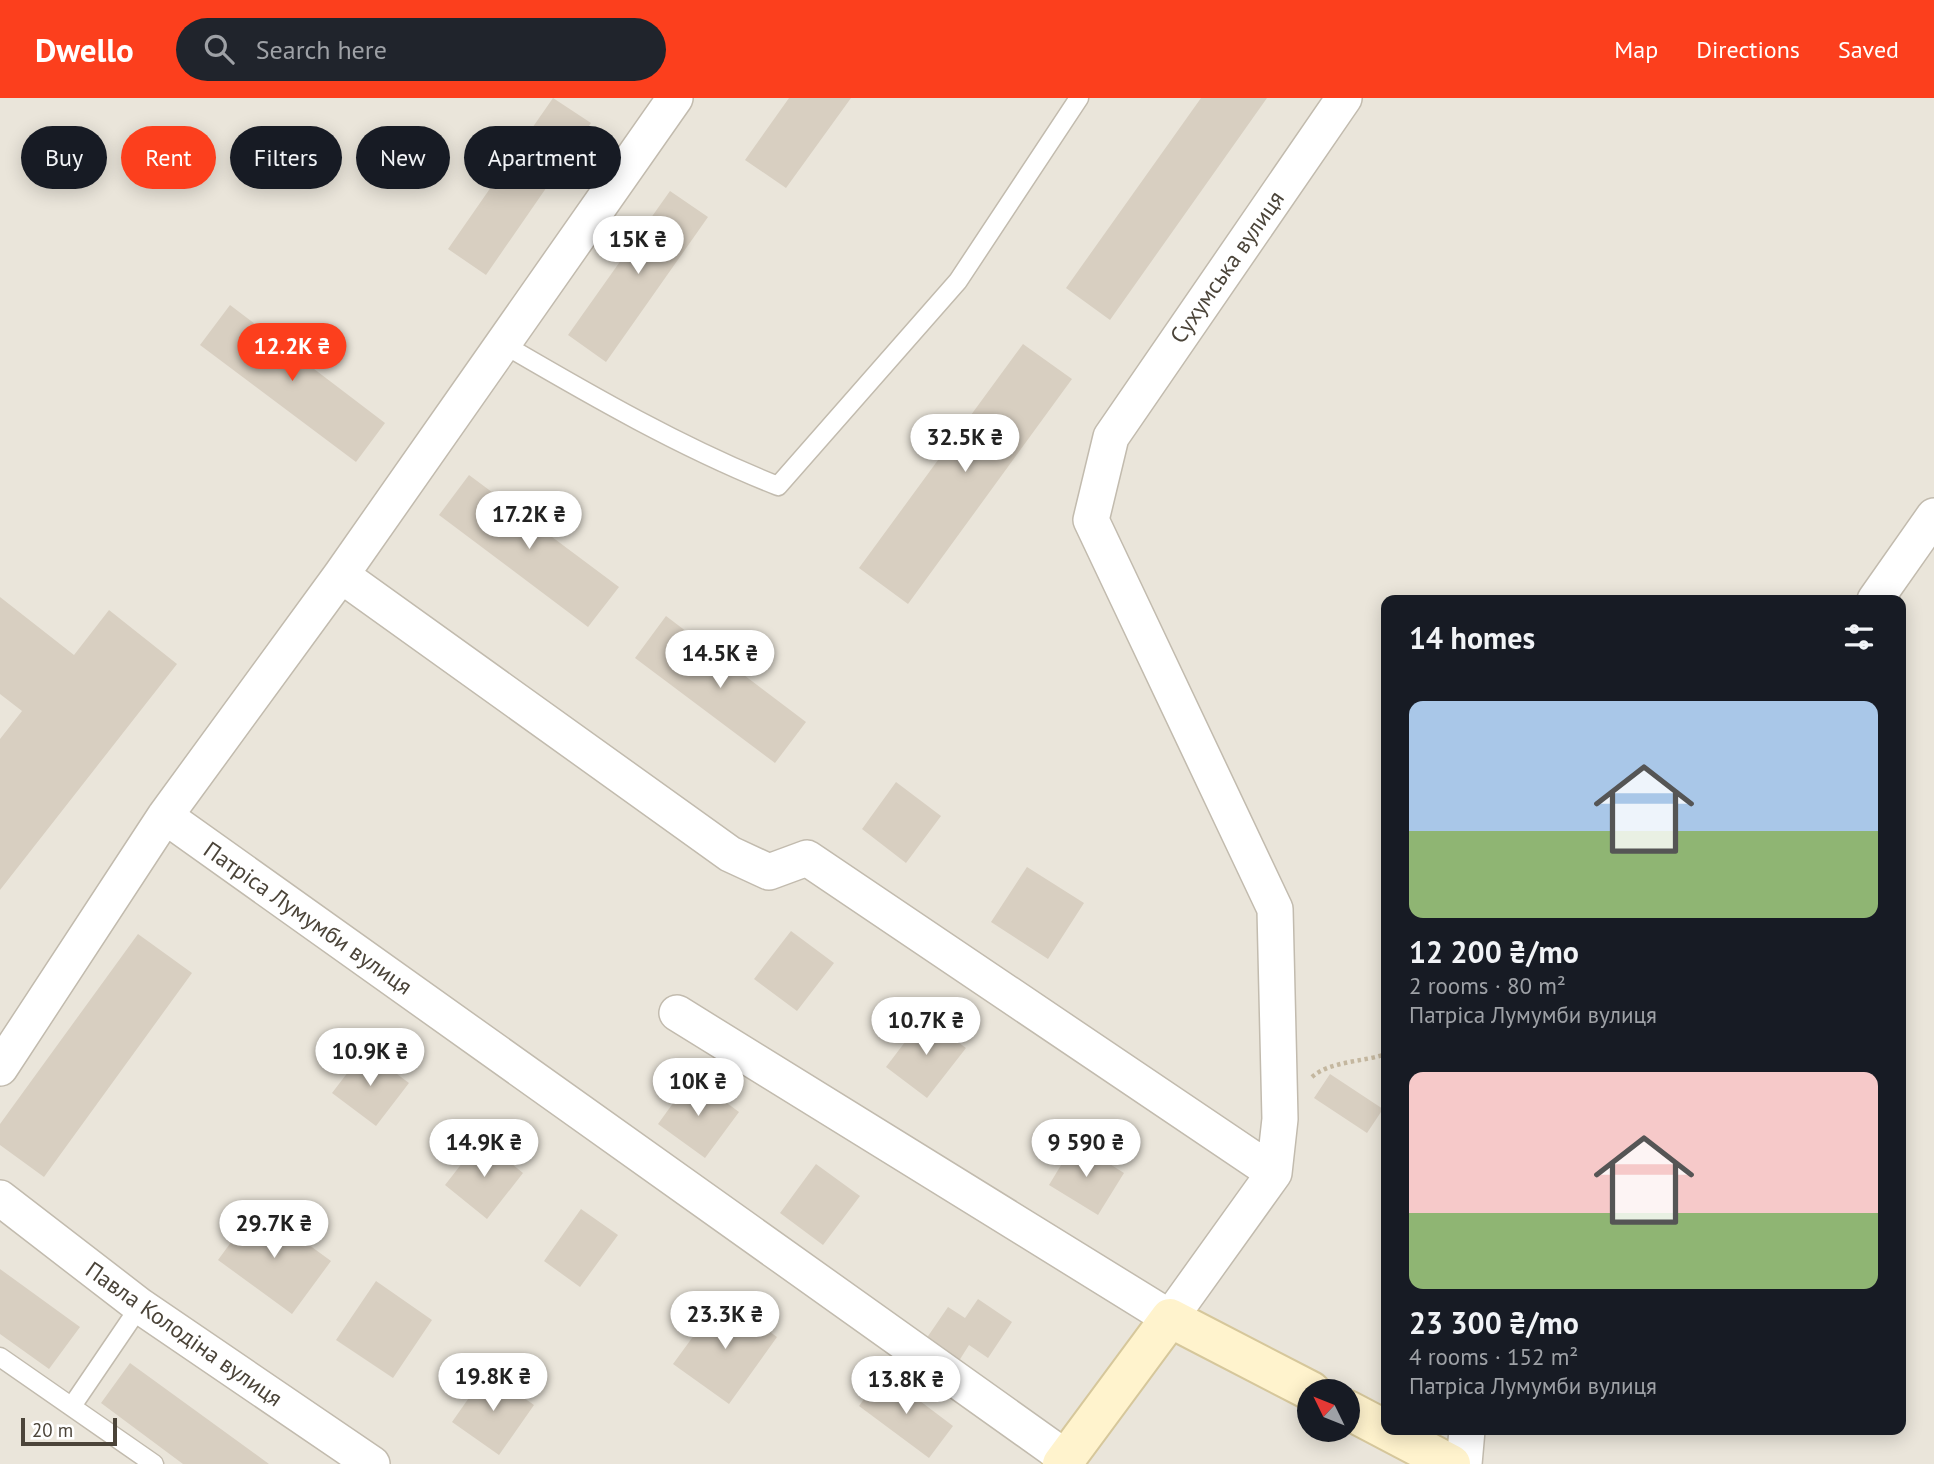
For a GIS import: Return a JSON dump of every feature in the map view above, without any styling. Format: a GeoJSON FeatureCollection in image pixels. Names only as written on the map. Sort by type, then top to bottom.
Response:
{"type":"FeatureCollection","features":[{"type":"Feature","properties":{"kind":"street"},"geometry":{"type":"LineString","coordinates":[[0,1068],[165,816],[341,576],[675,98]]}},
{"type":"Feature","properties":{"kind":"street","name":"Сухумська вулиця"},"geometry":{"type":"LineString","coordinates":[[1280,1119],[1275,909],[1091,520],[1111,437],[1344,98]]}},
{"type":"Feature","properties":{"kind":"street"},"geometry":{"type":"LineString","coordinates":[[1879,595],[1934,516]]}},
{"type":"Feature","properties":{"kind":"street"},"geometry":{"type":"LineString","coordinates":[[341,576],[730,854],[769,872],[807,858],[1274,1173]]}},
{"type":"Feature","properties":{"kind":"street","name":"Патріса Лумумби вулиця"},"geometry":{"type":"LineString","coordinates":[[165,816],[1064,1461]]}},
{"type":"Feature","properties":{"kind":"street"},"geometry":{"type":"LineString","coordinates":[[677,1013],[1170,1318],[1297,1384]]}},
{"type":"Feature","properties":{"kind":"street"},"geometry":{"type":"LineString","coordinates":[[1064,1461],[1274,1173],[1280,1119]]}},
{"type":"Feature","properties":{"kind":"street","name":"Павла Колодіна вулиця"},"geometry":{"type":"LineString","coordinates":[[0,1198],[140,1306],[366,1462]]}},
{"type":"Feature","properties":{"kind":"street"},"geometry":{"type":"LineString","coordinates":[[1360,1416],[1381,1427]]}},
{"type":"Feature","properties":{"kind":"street"},"geometry":{"type":"LineString","coordinates":[[1396,1435],[1451,1464]]}},
{"type":"Feature","properties":{"kind":"street"},"geometry":{"type":"LineString","coordinates":[[1464,1464],[1467,1435]]}},
{"type":"Feature","properties":{"kind":"lane"},"geometry":{"type":"LineString","coordinates":[[503,344],[579,389],[718,462],[778,486],[958,281],[1079,98]]}},
{"type":"Feature","properties":{"kind":"lane"},"geometry":{"type":"LineString","coordinates":[[72,1406],[140,1306]]}},
{"type":"Feature","properties":{"kind":"lane"},"geometry":{"type":"LineString","coordinates":[[0,1357],[155,1464]]}},
{"type":"Feature","properties":{"kind":"path"},"geometry":{"type":"LineString","coordinates":[[1280,1119],[1307,1082],[1321,1068],[1381,1056]]}},
{"type":"Feature","properties":{"kind":"shaded area"},"geometry":{"type":"Polygon","coordinates":[[[0,98],[1934,98],[1934,1464],[0,1464],[0,98]]]}},
{"type":"Feature","properties":{"kind":"building"},"geometry":{"type":"Polygon","coordinates":[[[553,98],[591,123],[589,126],[534,126],[553,98]]]}},
{"type":"Feature","properties":{"kind":"building"},"geometry":{"type":"Polygon","coordinates":[[[789,98],[851,98],[786,188],[745,160],[789,98]]]}},
{"type":"Feature","properties":{"kind":"building"},"geometry":{"type":"Polygon","coordinates":[[[1201,98],[1267,98],[1110,320],[1066,288],[1201,98]]]}},
{"type":"Feature","properties":{"kind":"building"},"geometry":{"type":"Polygon","coordinates":[[[490,189],[545,189],[486,275],[448,249],[490,189]]]}},
{"type":"Feature","properties":{"kind":"building"},"geometry":{"type":"Polygon","coordinates":[[[670,191],[708,217],[606,362],[568,335],[670,191]]]}},
{"type":"Feature","properties":{"kind":"building"},"geometry":{"type":"Polygon","coordinates":[[[230,305],[385,423],[356,462],[200,345],[230,305]]]}},
{"type":"Feature","properties":{"kind":"building"},"geometry":{"type":"Polygon","coordinates":[[[1023,344],[1072,379],[908,604],[859,568],[1023,344]]]}},
{"type":"Feature","properties":{"kind":"building"},"geometry":{"type":"Polygon","coordinates":[[[469,475],[619,587],[588,627],[439,515],[469,475]]]}},
{"type":"Feature","properties":{"kind":"building"},"geometry":{"type":"Polygon","coordinates":[[[0,597],[74,655],[109,610],[177,664],[0,890],[0,739],[22,711],[0,694],[0,597]]]}},
{"type":"Feature","properties":{"kind":"building"},"geometry":{"type":"Polygon","coordinates":[[[666,616],[806,722],[775,763],[635,658],[666,616]]]}},
{"type":"Feature","properties":{"kind":"building"},"geometry":{"type":"Polygon","coordinates":[[[896,782],[941,816],[906,863],[862,829],[896,782]]]}},
{"type":"Feature","properties":{"kind":"building"},"geometry":{"type":"Polygon","coordinates":[[[1027,867],[1084,903],[1048,959],[991,922],[1027,867]]]}},
{"type":"Feature","properties":{"kind":"building"},"geometry":{"type":"Polygon","coordinates":[[[791,931],[834,963],[797,1011],[754,979],[791,931]]]}},
{"type":"Feature","properties":{"kind":"building"},"geometry":{"type":"Polygon","coordinates":[[[138,934],[192,973],[44,1177],[0,1145],[0,1124],[138,934]]]}},
{"type":"Feature","properties":{"kind":"building"},"geometry":{"type":"Polygon","coordinates":[[[924,1017],[966,1048],[927,1098],[886,1067],[924,1017]]]}},
{"type":"Feature","properties":{"kind":"building"},"geometry":{"type":"Polygon","coordinates":[[[365,1050],[409,1083],[376,1126],[332,1093],[365,1050]]]}},
{"type":"Feature","properties":{"kind":"building"},"geometry":{"type":"Polygon","coordinates":[[[1330,1074],[1381,1108],[1381,1112],[1367,1133],[1314,1098],[1330,1074]]]}},
{"type":"Feature","properties":{"kind":"building"},"geometry":{"type":"Polygon","coordinates":[[[692,1077],[739,1112],[705,1158],[658,1124],[692,1077]]]}},
{"type":"Feature","properties":{"kind":"building"},"geometry":{"type":"Polygon","coordinates":[[[481,1139],[523,1173],[487,1219],[445,1185],[481,1139]]]}},
{"type":"Feature","properties":{"kind":"building"},"geometry":{"type":"Polygon","coordinates":[[[1075,1142],[1124,1173],[1098,1215],[1049,1185],[1075,1142]]]}},
{"type":"Feature","properties":{"kind":"building"},"geometry":{"type":"Polygon","coordinates":[[[816,1164],[860,1196],[823,1245],[780,1213],[816,1164]]]}},
{"type":"Feature","properties":{"kind":"building"},"geometry":{"type":"Polygon","coordinates":[[[257,1207],[331,1261],[292,1314],[218,1260],[257,1207]]]}},
{"type":"Feature","properties":{"kind":"building"},"geometry":{"type":"Polygon","coordinates":[[[581,1209],[618,1235],[580,1287],[544,1261],[581,1209]]]}},
{"type":"Feature","properties":{"kind":"building"},"geometry":{"type":"Polygon","coordinates":[[[0,1269],[80,1327],[49,1369],[0,1334],[0,1269]]]}},
{"type":"Feature","properties":{"kind":"building"},"geometry":{"type":"Polygon","coordinates":[[[376,1281],[432,1320],[393,1378],[336,1340],[376,1281]]]}},
{"type":"Feature","properties":{"kind":"building"},"geometry":{"type":"Polygon","coordinates":[[[722,1297],[777,1337],[729,1404],[673,1364],[722,1297]]]}},
{"type":"Feature","properties":{"kind":"building"},"geometry":{"type":"Polygon","coordinates":[[[978,1299],[1012,1322],[988,1358],[969,1345],[957,1364],[924,1342],[948,1307],[965,1318],[978,1299]]]}},
{"type":"Feature","properties":{"kind":"building"},"geometry":{"type":"Polygon","coordinates":[[[130,1363],[269,1464],[183,1464],[101,1403],[130,1363]]]}},
{"type":"Feature","properties":{"kind":"building"},"geometry":{"type":"Polygon","coordinates":[[[487,1372],[534,1405],[499,1455],[452,1422],[487,1372]]]}},
{"type":"Feature","properties":{"kind":"building"},"geometry":{"type":"Polygon","coordinates":[[[883,1373],[953,1426],[929,1458],[859,1406],[883,1373]]]}}]}
